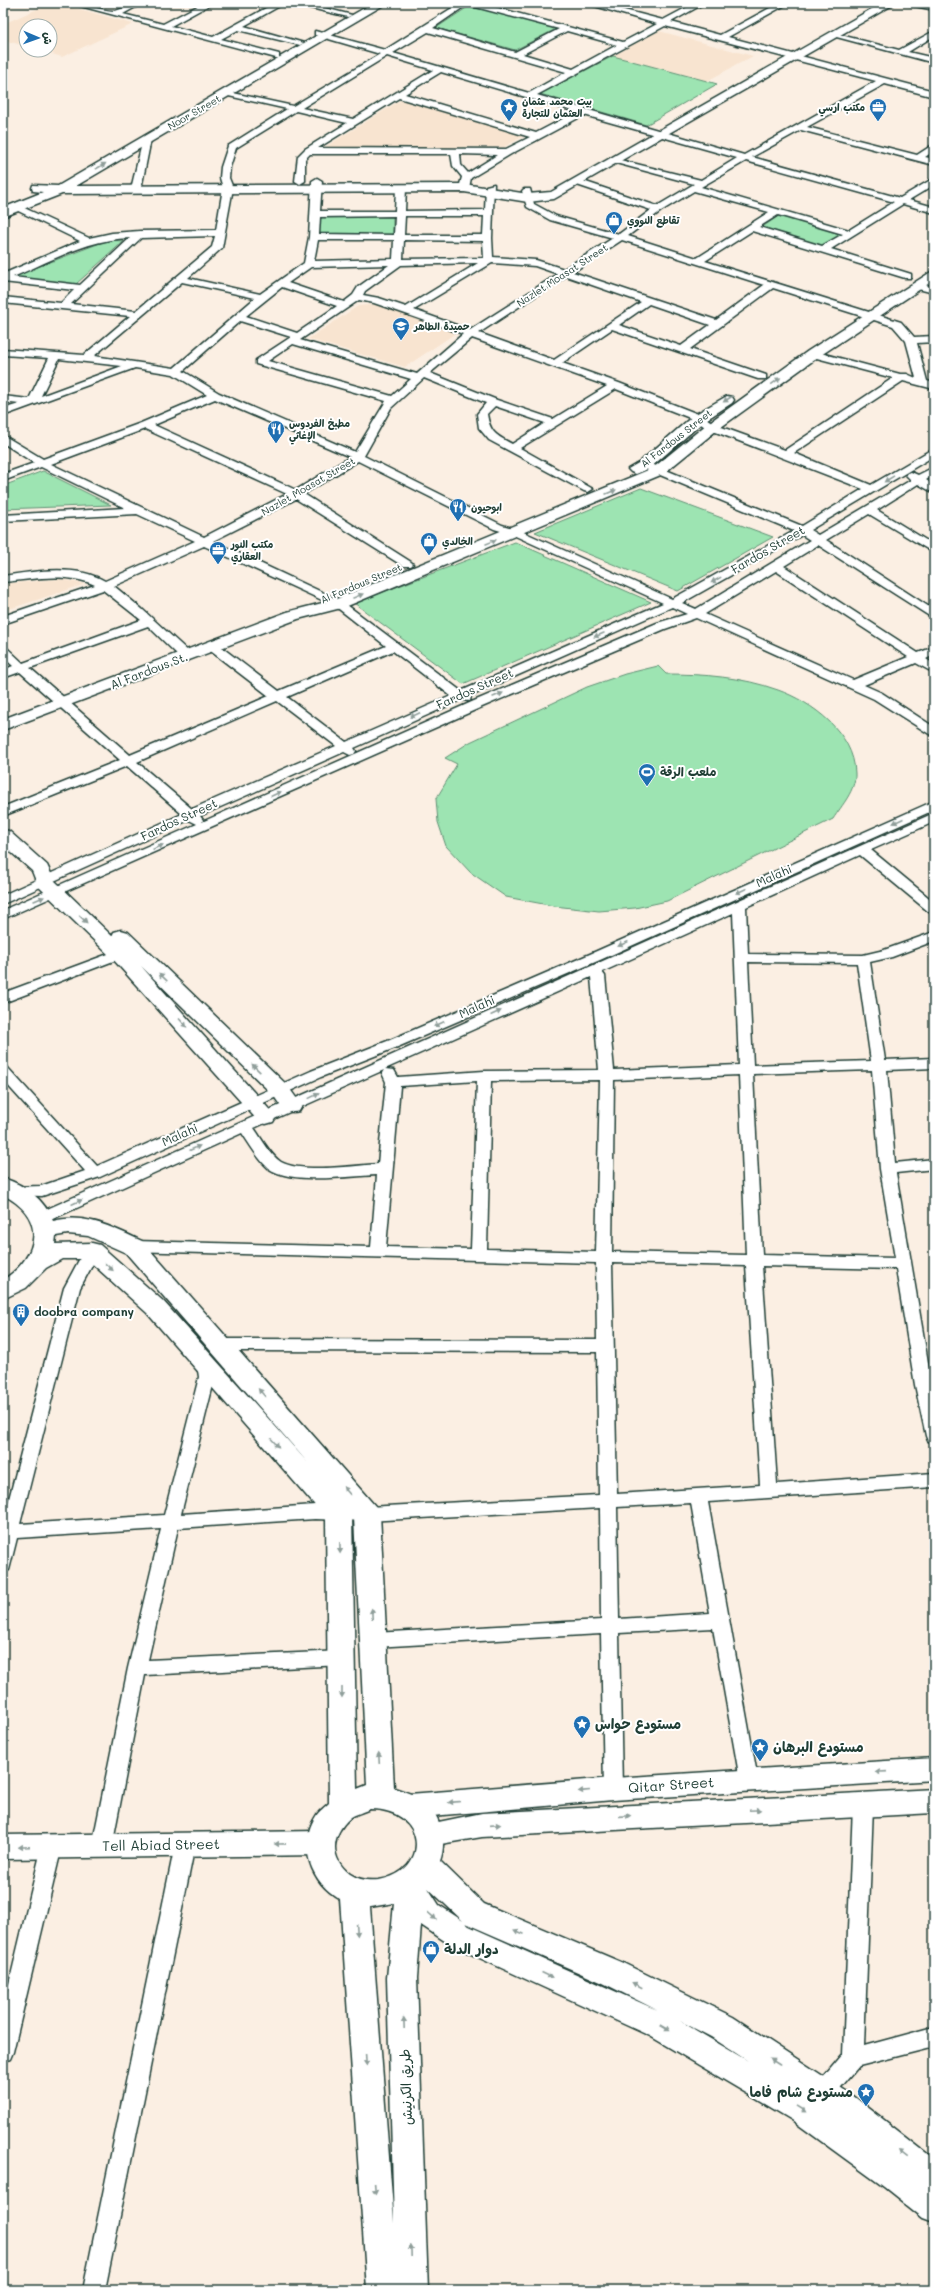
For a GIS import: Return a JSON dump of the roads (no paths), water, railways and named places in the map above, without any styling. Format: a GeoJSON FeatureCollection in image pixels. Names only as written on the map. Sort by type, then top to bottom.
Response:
{"type":"FeatureCollection","features":[{"type":"Feature","properties":{"kind":"main road","name":"Noor Street"},"geometry":{"type":"LineString","coordinates":[[3,214],[17,208],[56,186],[276,56],[300,43],[323,34],[348,15],[368,3]]}},
{"type":"Feature","properties":{"kind":"main road","name":"Noor Street"},"geometry":{"type":"LineString","coordinates":[[72,182],[227,93],[323,34],[381,3]]}},
{"type":"Feature","properties":{"kind":"main road"},"geometry":{"type":"LineString","coordinates":[[527,194],[554,184],[654,132],[787,57],[874,3]]}},
{"type":"Feature","properties":{"kind":"main road"},"geometry":{"type":"LineString","coordinates":[[787,57],[833,35],[890,3]]}},
{"type":"Feature","properties":{"kind":"main road"},"geometry":{"type":"LineString","coordinates":[[3,204],[38,188],[56,186],[465,183],[527,194],[554,195],[616,160],[654,132]]}},
{"type":"Feature","properties":{"kind":"main road"},"geometry":{"type":"LineString","coordinates":[[226,185],[300,181],[316,185],[401,188],[465,183]]}},
{"type":"Feature","properties":{"kind":"main road"},"geometry":{"type":"LineString","coordinates":[[56,186],[72,182],[136,186]]}},
{"type":"Feature","properties":{"kind":"main road","name":"Al Fardous Street"},"geometry":{"type":"LineString","coordinates":[[293,615],[340,604],[515,532],[652,468],[872,314],[913,281],[934,259]]}},
{"type":"Feature","properties":{"kind":"main road","name":"Al Fardous Street"},"geometry":{"type":"LineString","coordinates":[[293,615],[324,597],[588,489],[652,468],[699,418],[762,377],[857,310],[913,281],[934,274]]}},
{"type":"Feature","properties":{"kind":"main road","name":"Al Fardous St."},"geometry":{"type":"LineString","coordinates":[[3,725],[62,705],[293,615]]}},
{"type":"Feature","properties":{"kind":"main road"},"geometry":{"type":"LineString","coordinates":[[3,835],[280,1090],[292,1106]]}},
{"type":"Feature","properties":{"kind":"main road"},"geometry":{"type":"LineString","coordinates":[[54,881],[254,1101],[266,1117]]}},
{"type":"Feature","properties":{"kind":"main road"},"geometry":{"type":"LineString","coordinates":[[9,1189],[31,1203],[43,1225],[42,1248],[37,1262]]}},
{"type":"Feature","properties":{"kind":"main road"},"geometry":{"type":"LineString","coordinates":[[43,1225],[92,1227],[134,1247],[177,1296],[213,1355],[339,1515],[343,1806]]}},
{"type":"Feature","properties":{"kind":"main road"},"geometry":{"type":"LineString","coordinates":[[3,1291],[19,1281],[37,1262],[58,1251],[92,1251],[155,1307],[213,1355],[367,1514],[381,1796]]}},
{"type":"Feature","properties":{"kind":"main road"},"geometry":{"type":"LineString","coordinates":[[155,1307],[177,1296]]}},
{"type":"Feature","properties":{"kind":"main road","name":"Qitar Street"},"geometry":{"type":"LineString","coordinates":[[409,1806],[613,1789],[934,1768]]}},
{"type":"Feature","properties":{"kind":"main road"},"geometry":{"type":"LineString","coordinates":[[429,1834],[497,1824],[660,1814],[863,1806],[924,1802],[907,1770]]}},
{"type":"Feature","properties":{"kind":"main road"},"geometry":{"type":"LineString","coordinates":[[381,1796],[396,1799],[409,1806],[425,1823],[429,1834],[430,1850],[417,1875],[385,1893],[369,1894],[354,1891],[339,1884],[328,1872],[321,1858],[319,1843],[324,1826],[332,1815],[343,1806],[368,1797],[381,1796]]}},
{"type":"Feature","properties":{"kind":"main road","name":"Tell Abiad Street"},"geometry":{"type":"LineString","coordinates":[[3,1847],[319,1843]]}},
{"type":"Feature","properties":{"kind":"main road"},"geometry":{"type":"LineString","coordinates":[[417,1875],[474,1913],[613,1973],[722,2027],[823,2093],[934,2178]]}},
{"type":"Feature","properties":{"kind":"main road"},"geometry":{"type":"LineString","coordinates":[[417,1875],[429,1914],[459,1935],[661,2026],[803,2110],[895,2176],[934,2208]]}},
{"type":"Feature","properties":{"kind":"main road","name":"طريق الكرنيش"},"geometry":{"type":"LineString","coordinates":[[412,2290],[402,1978],[417,1875]]}},
{"type":"Feature","properties":{"kind":"main road"},"geometry":{"type":"LineString","coordinates":[[354,1891],[382,2290]]}},
{"type":"Feature","properties":{"kind":"street"},"geometry":{"type":"LineString","coordinates":[[73,3],[276,56]]}},
{"type":"Feature","properties":{"kind":"street"},"geometry":{"type":"LineString","coordinates":[[115,14],[139,3]]}},
{"type":"Feature","properties":{"kind":"street"},"geometry":{"type":"LineString","coordinates":[[164,27],[209,3]]}},
{"type":"Feature","properties":{"kind":"street"},"geometry":{"type":"LineString","coordinates":[[213,40],[282,3]]}},
{"type":"Feature","properties":{"kind":"street"},"geometry":{"type":"LineString","coordinates":[[294,3],[348,15]]}},
{"type":"Feature","properties":{"kind":"street"},"geometry":{"type":"LineString","coordinates":[[86,358],[217,248],[221,233],[226,185],[227,156],[232,146],[427,29],[465,3]]}},
{"type":"Feature","properties":{"kind":"street"},"geometry":{"type":"LineString","coordinates":[[471,3],[623,44]]}},
{"type":"Feature","properties":{"kind":"street"},"geometry":{"type":"LineString","coordinates":[[588,3],[787,57],[934,94]]}},
{"type":"Feature","properties":{"kind":"street"},"geometry":{"type":"LineString","coordinates":[[529,96],[701,3]]}},
{"type":"Feature","properties":{"kind":"street"},"geometry":{"type":"LineString","coordinates":[[719,39],[785,3]]}},
{"type":"Feature","properties":{"kind":"street"},"geometry":{"type":"LineString","coordinates":[[913,3],[934,8]]}},
{"type":"Feature","properties":{"kind":"street"},"geometry":{"type":"LineString","coordinates":[[237,27],[300,43]]}},
{"type":"Feature","properties":{"kind":"street"},"geometry":{"type":"LineString","coordinates":[[427,29],[574,72]]}},
{"type":"Feature","properties":{"kind":"street"},"geometry":{"type":"LineString","coordinates":[[514,55],[566,29]]}},
{"type":"Feature","properties":{"kind":"street"},"geometry":{"type":"LineString","coordinates":[[901,52],[934,33]]}},
{"type":"Feature","properties":{"kind":"street"},"geometry":{"type":"LineString","coordinates":[[323,34],[583,112],[934,210]]}},
{"type":"Feature","properties":{"kind":"street"},"geometry":{"type":"LineString","coordinates":[[833,35],[934,61]]}},
{"type":"Feature","properties":{"kind":"street"},"geometry":{"type":"LineString","coordinates":[[300,181],[301,158],[308,151],[440,69]]}},
{"type":"Feature","properties":{"kind":"street","name":"Nazlet Moasat Street"},"geometry":{"type":"LineString","coordinates":[[3,620],[107,585],[205,541],[296,494],[358,457],[387,406],[460,341],[621,237],[658,209],[744,158],[802,128],[883,81]]}},
{"type":"Feature","properties":{"kind":"street"},"geometry":{"type":"LineString","coordinates":[[227,93],[353,122]]}},
{"type":"Feature","properties":{"kind":"street"},"geometry":{"type":"LineString","coordinates":[[398,95],[536,136]]}},
{"type":"Feature","properties":{"kind":"street"},"geometry":{"type":"LineString","coordinates":[[456,151],[457,166],[465,183],[508,152],[583,112]]}},
{"type":"Feature","properties":{"kind":"street"},"geometry":{"type":"LineString","coordinates":[[802,128],[934,162]]}},
{"type":"Feature","properties":{"kind":"street"},"geometry":{"type":"LineString","coordinates":[[136,186],[147,139]]}},
{"type":"Feature","properties":{"kind":"street"},"geometry":{"type":"LineString","coordinates":[[918,158],[934,147]]}},
{"type":"Feature","properties":{"kind":"street"},"geometry":{"type":"LineString","coordinates":[[308,151],[508,152]]}},
{"type":"Feature","properties":{"kind":"street"},"geometry":{"type":"LineString","coordinates":[[616,160],[702,183]]}},
{"type":"Feature","properties":{"kind":"street"},"geometry":{"type":"LineString","coordinates":[[824,249],[934,181]]}},
{"type":"Feature","properties":{"kind":"street"},"geometry":{"type":"LineString","coordinates":[[577,182],[658,209]]}},
{"type":"Feature","properties":{"kind":"street"},"geometry":{"type":"LineString","coordinates":[[309,264],[314,237],[316,185]]}},
{"type":"Feature","properties":{"kind":"street"},"geometry":{"type":"LineString","coordinates":[[398,262],[401,188]]}},
{"type":"Feature","properties":{"kind":"street"},"geometry":{"type":"LineString","coordinates":[[489,261],[487,238],[490,188]]}},
{"type":"Feature","properties":{"kind":"street"},"geometry":{"type":"LineString","coordinates":[[693,188],[851,233]]}},
{"type":"Feature","properties":{"kind":"street"},"geometry":{"type":"LineString","coordinates":[[527,194],[530,205],[553,218],[621,237],[872,314],[897,324],[911,340],[922,382]]}},
{"type":"Feature","properties":{"kind":"street"},"geometry":{"type":"LineString","coordinates":[[17,208],[88,241]]}},
{"type":"Feature","properties":{"kind":"street"},"geometry":{"type":"LineString","coordinates":[[698,261],[753,228],[776,212]]}},
{"type":"Feature","properties":{"kind":"street"},"geometry":{"type":"LineString","coordinates":[[315,214],[488,213]]}},
{"type":"Feature","properties":{"kind":"street"},"geometry":{"type":"LineString","coordinates":[[753,228],[824,249],[934,290]]}},
{"type":"Feature","properties":{"kind":"street"},"geometry":{"type":"LineString","coordinates":[[3,278],[88,241],[112,236],[140,234],[221,233]]}},
{"type":"Feature","properties":{"kind":"street"},"geometry":{"type":"LineString","coordinates":[[63,306],[140,234]]}},
{"type":"Feature","properties":{"kind":"street"},"geometry":{"type":"LineString","coordinates":[[314,237],[487,238]]}},
{"type":"Feature","properties":{"kind":"street"},"geometry":{"type":"LineString","coordinates":[[176,371],[262,297],[309,264],[506,260],[536,263],[567,272],[717,324]]}},
{"type":"Feature","properties":{"kind":"street"},"geometry":{"type":"LineString","coordinates":[[408,310],[489,261]]}},
{"type":"Feature","properties":{"kind":"street"},"geometry":{"type":"LineString","coordinates":[[394,400],[260,362],[357,297],[361,289],[398,262]]}},
{"type":"Feature","properties":{"kind":"street"},"geometry":{"type":"LineString","coordinates":[[3,278],[82,288]]}},
{"type":"Feature","properties":{"kind":"street"},"geometry":{"type":"LineString","coordinates":[[181,279],[262,297]]}},
{"type":"Feature","properties":{"kind":"street"},"geometry":{"type":"LineString","coordinates":[[281,284],[344,305]]}},
{"type":"Feature","properties":{"kind":"street"},"geometry":{"type":"LineString","coordinates":[[682,350],[772,284]]}},
{"type":"Feature","properties":{"kind":"street"},"geometry":{"type":"LineString","coordinates":[[357,297],[376,300],[408,310],[615,385],[699,418],[712,427],[786,454],[872,489]]}},
{"type":"Feature","properties":{"kind":"street"},"geometry":{"type":"LineString","coordinates":[[3,300],[139,314]]}},
{"type":"Feature","properties":{"kind":"street"},"geometry":{"type":"LineString","coordinates":[[554,364],[648,301]]}},
{"type":"Feature","properties":{"kind":"street"},"geometry":{"type":"LineString","coordinates":[[238,317],[295,338],[421,376],[555,423]]}},
{"type":"Feature","properties":{"kind":"street"},"geometry":{"type":"LineString","coordinates":[[612,326],[762,377]]}},
{"type":"Feature","properties":{"kind":"street"},"geometry":{"type":"LineString","coordinates":[[911,340],[934,339]]}},
{"type":"Feature","properties":{"kind":"street"},"geometry":{"type":"LineString","coordinates":[[3,352],[86,358],[176,371],[214,395],[358,457],[498,527],[515,532],[673,603],[695,615],[878,696],[934,733]]}},
{"type":"Feature","properties":{"kind":"street"},"geometry":{"type":"LineString","coordinates":[[813,354],[903,376],[934,386]]}},
{"type":"Feature","properties":{"kind":"street"},"geometry":{"type":"LineString","coordinates":[[32,402],[56,356]]}},
{"type":"Feature","properties":{"kind":"street"},"geometry":{"type":"LineString","coordinates":[[3,413],[134,365]]}},
{"type":"Feature","properties":{"kind":"street"},"geometry":{"type":"LineString","coordinates":[[786,454],[903,376]]}},
{"type":"Feature","properties":{"kind":"street"},"geometry":{"type":"LineString","coordinates":[[512,448],[615,385]]}},
{"type":"Feature","properties":{"kind":"street"},"geometry":{"type":"LineString","coordinates":[[3,478],[144,425],[214,395]]}},
{"type":"Feature","properties":{"kind":"street"},"geometry":{"type":"LineString","coordinates":[[3,398],[32,402]]}},
{"type":"Feature","properties":{"kind":"street"},"geometry":{"type":"LineString","coordinates":[[493,402],[482,414],[484,428],[494,438],[588,489]]}},
{"type":"Feature","properties":{"kind":"street"},"geometry":{"type":"LineString","coordinates":[[144,425],[296,494],[407,564]]}},
{"type":"Feature","properties":{"kind":"street"},"geometry":{"type":"LineString","coordinates":[[3,438],[41,463],[139,511],[340,604],[459,696],[478,704]]}},
{"type":"Feature","properties":{"kind":"street","name":"Fardos Street"},"geometry":{"type":"LineString","coordinates":[[3,915],[54,881],[190,815],[673,603],[756,558],[934,451]]}},
{"type":"Feature","properties":{"kind":"street"},"geometry":{"type":"LineString","coordinates":[[652,468],[802,530],[934,615]]}},
{"type":"Feature","properties":{"kind":"street"},"geometry":{"type":"LineString","coordinates":[[903,470],[934,490]]}},
{"type":"Feature","properties":{"kind":"street","name":"Fardos Street"},"geometry":{"type":"LineString","coordinates":[[3,900],[204,826],[478,704],[661,626],[695,615],[934,470]]}},
{"type":"Feature","properties":{"kind":"street"},"geometry":{"type":"LineString","coordinates":[[868,509],[934,550]]}},
{"type":"Feature","properties":{"kind":"street"},"geometry":{"type":"LineString","coordinates":[[3,518],[139,511]]}},
{"type":"Feature","properties":{"kind":"street"},"geometry":{"type":"LineString","coordinates":[[776,566],[934,668]]}},
{"type":"Feature","properties":{"kind":"street"},"geometry":{"type":"LineString","coordinates":[[3,579],[42,575],[84,577],[107,585],[186,656]]}},
{"type":"Feature","properties":{"kind":"street"},"geometry":{"type":"LineString","coordinates":[[3,674],[148,622]]}},
{"type":"Feature","properties":{"kind":"street"},"geometry":{"type":"LineString","coordinates":[[212,646],[343,747],[359,757]]}},
{"type":"Feature","properties":{"kind":"street"},"geometry":{"type":"LineString","coordinates":[[3,812],[128,761],[395,646]]}},
{"type":"Feature","properties":{"kind":"street"},"geometry":{"type":"LineString","coordinates":[[3,651],[62,705],[204,826]]}},
{"type":"Feature","properties":{"kind":"street"},"geometry":{"type":"LineString","coordinates":[[853,685],[934,651]]}},
{"type":"Feature","properties":{"kind":"street","name":"Malahi"},"geometry":{"type":"LineString","coordinates":[[9,1189],[42,1191],[94,1173],[254,1101],[596,957],[934,805]]}},
{"type":"Feature","properties":{"kind":"street","name":"Malahi"},"geometry":{"type":"LineString","coordinates":[[43,1225],[244,1126],[292,1106],[934,817]]}},
{"type":"Feature","properties":{"kind":"street"},"geometry":{"type":"LineString","coordinates":[[862,850],[934,909]]}},
{"type":"Feature","properties":{"kind":"street"},"geometry":{"type":"LineString","coordinates":[[739,904],[754,1261],[768,1491]]}},
{"type":"Feature","properties":{"kind":"street"},"geometry":{"type":"LineString","coordinates":[[741,958],[863,959],[887,954],[934,936]]}},
{"type":"Feature","properties":{"kind":"street"},"geometry":{"type":"LineString","coordinates":[[3,998],[119,954]]}},
{"type":"Feature","properties":{"kind":"street"},"geometry":{"type":"LineString","coordinates":[[863,959],[879,1066],[888,1169],[928,1384],[934,1436]]}},
{"type":"Feature","properties":{"kind":"street"},"geometry":{"type":"LineString","coordinates":[[593,970],[598,976],[607,1075],[604,1258],[613,1789]]}},
{"type":"Feature","properties":{"kind":"street"},"geometry":{"type":"LineString","coordinates":[[378,1253],[393,1082],[385,1063]]}},
{"type":"Feature","properties":{"kind":"street"},"geometry":{"type":"LineString","coordinates":[[393,1082],[484,1076],[607,1075],[934,1063]]}},
{"type":"Feature","properties":{"kind":"street"},"geometry":{"type":"LineString","coordinates":[[3,1071],[94,1173]]}},
{"type":"Feature","properties":{"kind":"street"},"geometry":{"type":"LineString","coordinates":[[479,1255],[484,1076]]}},
{"type":"Feature","properties":{"kind":"street"},"geometry":{"type":"LineString","coordinates":[[244,1126],[276,1165],[293,1171],[309,1172],[385,1169]]}},
{"type":"Feature","properties":{"kind":"street"},"geometry":{"type":"LineString","coordinates":[[888,1169],[934,1164]]}},
{"type":"Feature","properties":{"kind":"street"},"geometry":{"type":"LineString","coordinates":[[134,1247],[905,1264]]}},
{"type":"Feature","properties":{"kind":"street"},"geometry":{"type":"LineString","coordinates":[[3,1565],[6,1532],[72,1288],[92,1251]]}},
{"type":"Feature","properties":{"kind":"street"},"geometry":{"type":"LineString","coordinates":[[102,1846],[137,1668],[171,1521],[213,1355],[606,1346]]}},
{"type":"Feature","properties":{"kind":"street"},"geometry":{"type":"LineString","coordinates":[[6,1532],[315,1512],[339,1515],[367,1514],[698,1496],[934,1480]]}},
{"type":"Feature","properties":{"kind":"street"},"geometry":{"type":"LineString","coordinates":[[698,1496],[722,1620],[749,1780]]}},
{"type":"Feature","properties":{"kind":"street"},"geometry":{"type":"LineString","coordinates":[[374,1640],[610,1628],[722,1620]]}},
{"type":"Feature","properties":{"kind":"street"},"geometry":{"type":"LineString","coordinates":[[137,1668],[342,1658]]}},
{"type":"Feature","properties":{"kind":"street"},"geometry":{"type":"LineString","coordinates":[[853,2058],[863,1806]]}},
{"type":"Feature","properties":{"kind":"street"},"geometry":{"type":"LineString","coordinates":[[94,2290],[185,1845]]}},
{"type":"Feature","properties":{"kind":"street"},"geometry":{"type":"LineString","coordinates":[[3,2052],[52,1846]]}},
{"type":"Feature","properties":{"kind":"street"},"geometry":{"type":"LineString","coordinates":[[823,2093],[853,2058],[934,2037]]}},
{"type":"Feature","properties":{"kind":"place","name":"بيت محمد عثمان العثمان للتجارة"},"geometry":{"type":"Point","coordinates":[509,122]}},
{"type":"Feature","properties":{"kind":"place","name":"مكتب ارسي"},"geometry":{"type":"Point","coordinates":[878,122]}},
{"type":"Feature","properties":{"kind":"place","name":"تقاطع النووي"},"geometry":{"type":"Point","coordinates":[614,235]}},
{"type":"Feature","properties":{"kind":"place","name":"حميدة الطاهر"},"geometry":{"type":"Point","coordinates":[401,341]}},
{"type":"Feature","properties":{"kind":"place","name":"مطبخ الفردوس الإغاثي"},"geometry":{"type":"Point","coordinates":[276,444]}},
{"type":"Feature","properties":{"kind":"place","name":"ابوحيون"},"geometry":{"type":"Point","coordinates":[458,522]}},
{"type":"Feature","properties":{"kind":"place","name":"الخالدي"},"geometry":{"type":"Point","coordinates":[429,556]}},
{"type":"Feature","properties":{"kind":"place","name":"مكتب النور العقاري"},"geometry":{"type":"Point","coordinates":[218,565]}},
{"type":"Feature","properties":{"kind":"place","name":"ملعب الرقة"},"geometry":{"type":"Point","coordinates":[647,787]}},
{"type":"Feature","properties":{"kind":"place","name":"doobra company"},"geometry":{"type":"Point","coordinates":[21,1327]}},
{"type":"Feature","properties":{"kind":"place","name":"مستودع حواس"},"geometry":{"type":"Point","coordinates":[582,1739]}},
{"type":"Feature","properties":{"kind":"place","name":"مستودع البرهان"},"geometry":{"type":"Point","coordinates":[760,1762]}},
{"type":"Feature","properties":{"kind":"place","name":"دوار الدلة"},"geometry":{"type":"Point","coordinates":[431,1964]}},
{"type":"Feature","properties":{"kind":"place","name":"مستودع شام فاما"},"geometry":{"type":"Point","coordinates":[866,2107]}}]}
